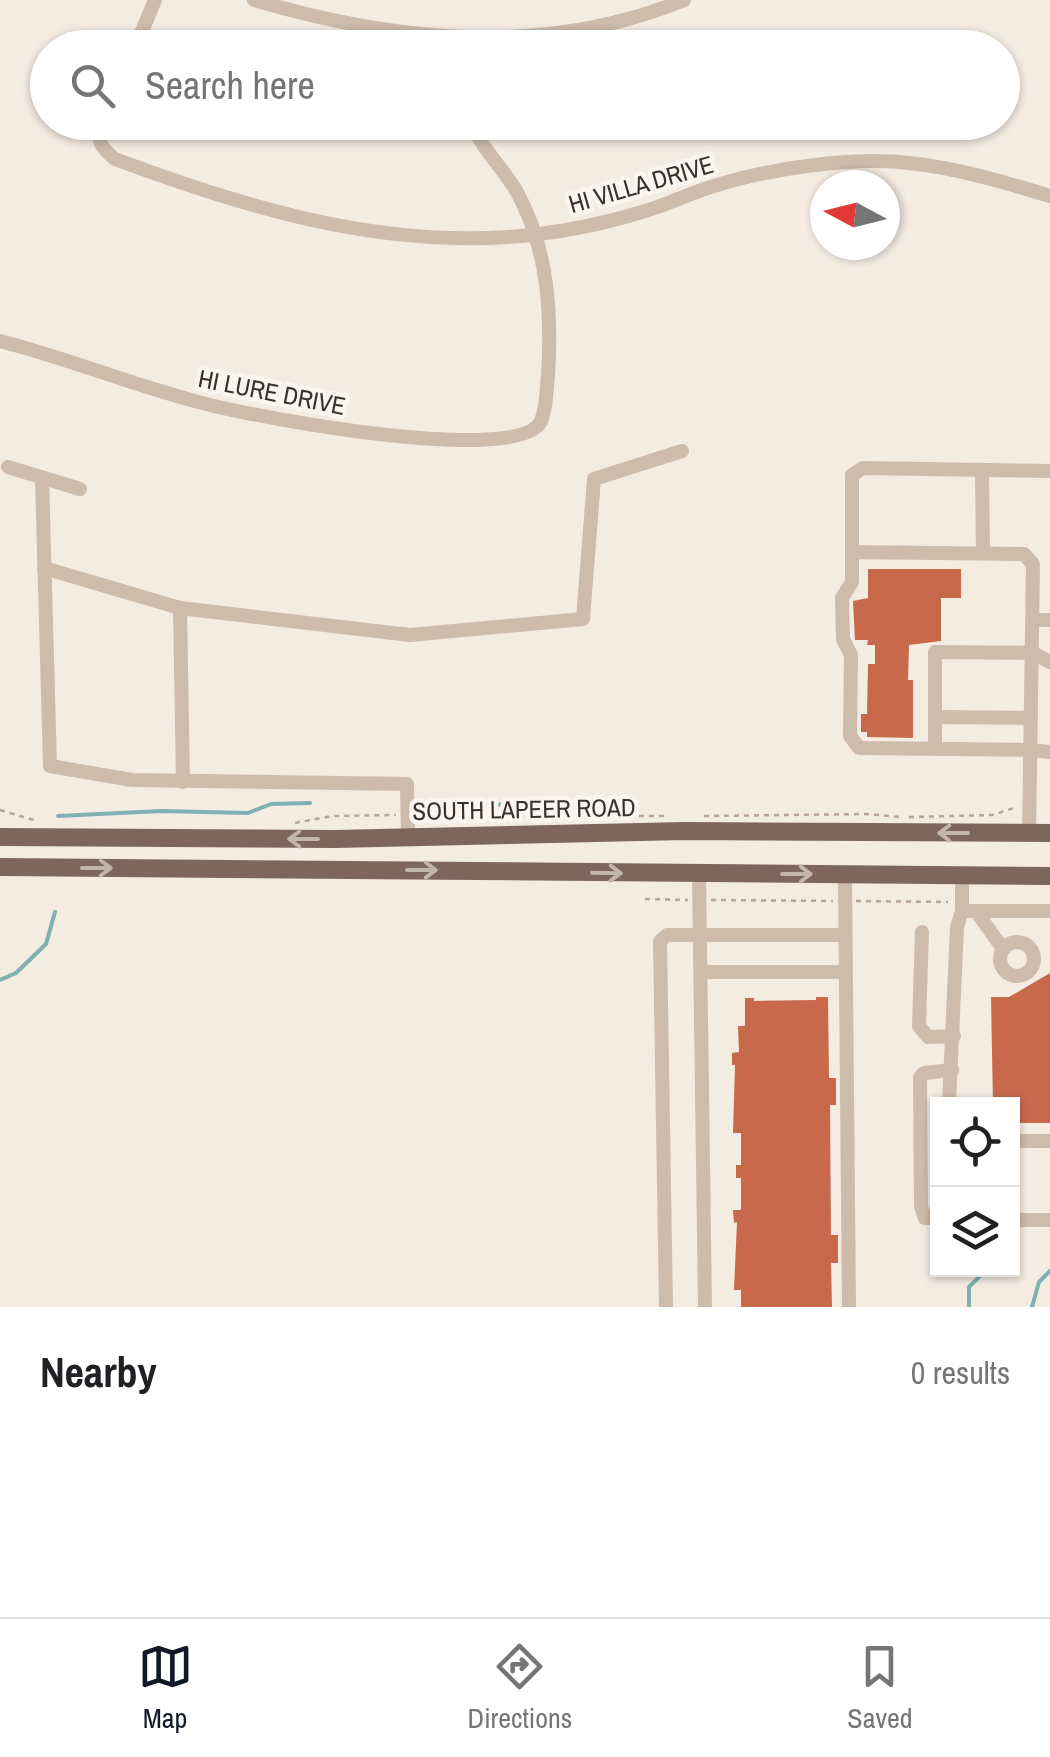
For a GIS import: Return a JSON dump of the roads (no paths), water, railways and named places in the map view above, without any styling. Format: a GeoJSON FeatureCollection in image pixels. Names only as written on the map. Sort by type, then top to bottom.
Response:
{"type":"FeatureCollection","features":[{"type":"Feature","properties":{"kind":"main road","name":"SOUTH LAPEER ROAD"},"geometry":{"type":"LineString","coordinates":[[0,838],[408,837],[684,831],[1050,834]]}},
{"type":"Feature","properties":{"kind":"main road"},"geometry":{"type":"LineString","coordinates":[[460,870],[460,844],[470,835]]}},
{"type":"Feature","properties":{"kind":"main road"},"geometry":{"type":"LineString","coordinates":[[0,867],[1042,876],[1050,863]]}},
{"type":"Feature","properties":{"kind":"street"},"geometry":{"type":"LineString","coordinates":[[142,30],[155,0]]}},
{"type":"Feature","properties":{"kind":"street"},"geometry":{"type":"LineString","coordinates":[[254,0],[386,30]]}},
{"type":"Feature","properties":{"kind":"street"},"geometry":{"type":"LineString","coordinates":[[586,30],[684,0]]}},
{"type":"Feature","properties":{"kind":"street","name":"HI VILLA DRIVE"},"geometry":{"type":"LineString","coordinates":[[99,140],[101,148],[115,159],[214,196],[358,230],[426,237],[570,229],[642,212],[715,185],[802,165],[907,162],[1000,180],[1050,196]]}},
{"type":"Feature","properties":{"kind":"street"},"geometry":{"type":"LineString","coordinates":[[483,140],[517,192],[534,234]]}},
{"type":"Feature","properties":{"kind":"street","name":"HI LURE DRIVE"},"geometry":{"type":"LineString","coordinates":[[0,341],[208,405],[390,436],[477,440],[525,435],[540,425],[545,410],[550,342],[543,258],[534,234]]}},
{"type":"Feature","properties":{"kind":"street"},"geometry":{"type":"LineString","coordinates":[[44,568],[180,608],[410,634],[583,619],[594,479],[682,451]]}},
{"type":"Feature","properties":{"kind":"street"},"geometry":{"type":"LineString","coordinates":[[8,467],[80,489]]}},
{"type":"Feature","properties":{"kind":"street"},"geometry":{"type":"LineString","coordinates":[[1050,471],[863,468],[852,475],[852,582],[842,598],[842,639],[851,656],[850,736],[859,748],[1050,752]]}},
{"type":"Feature","properties":{"kind":"street"},"geometry":{"type":"LineString","coordinates":[[982,471],[983,552]]}},
{"type":"Feature","properties":{"kind":"street"},"geometry":{"type":"LineString","coordinates":[[42,478],[50,766],[132,780],[407,784],[408,837]]}},
{"type":"Feature","properties":{"kind":"street"},"geometry":{"type":"LineString","coordinates":[[852,552],[1024,554],[1033,564],[1030,834]]}},
{"type":"Feature","properties":{"kind":"street"},"geometry":{"type":"LineString","coordinates":[[180,608],[183,782]]}},
{"type":"Feature","properties":{"kind":"street"},"geometry":{"type":"LineString","coordinates":[[1033,620],[1050,620]]}},
{"type":"Feature","properties":{"kind":"street"},"geometry":{"type":"LineString","coordinates":[[935,749],[934,652],[1033,653],[1050,662]]}},
{"type":"Feature","properties":{"kind":"street"},"geometry":{"type":"LineString","coordinates":[[935,717],[1031,718]]}},
{"type":"Feature","properties":{"kind":"street"},"geometry":{"type":"LineString","coordinates":[[699,874],[704,1307]]}},
{"type":"Feature","properties":{"kind":"street"},"geometry":{"type":"LineString","coordinates":[[845,874],[849,1307]]}},
{"type":"Feature","properties":{"kind":"street"},"geometry":{"type":"LineString","coordinates":[[962,875],[970,911],[1003,948]]}},
{"type":"Feature","properties":{"kind":"street"},"geometry":{"type":"LineString","coordinates":[[970,911],[1050,911]]}},
{"type":"Feature","properties":{"kind":"street"},"geometry":{"type":"LineString","coordinates":[[950,1097],[957,927],[970,911]]}},
{"type":"Feature","properties":{"kind":"street"},"geometry":{"type":"LineString","coordinates":[[922,932],[920,1026],[928,1037],[954,1036]]}},
{"type":"Feature","properties":{"kind":"street"},"geometry":{"type":"LineString","coordinates":[[666,1307],[660,941],[667,935],[845,935]]}},
{"type":"Feature","properties":{"kind":"street"},"geometry":{"type":"LineString","coordinates":[[702,972],[845,972]]}},
{"type":"Feature","properties":{"kind":"street"},"geometry":{"type":"LineString","coordinates":[[930,1218],[924,1218],[921,1206],[920,1077],[924,1073],[952,1070]]}},
{"type":"Feature","properties":{"kind":"street"},"geometry":{"type":"LineString","coordinates":[[1020,1141],[1050,1141]]}},
{"type":"Feature","properties":{"kind":"street"},"geometry":{"type":"LineString","coordinates":[[1020,1220],[1050,1220]]}},
{"type":"Feature","properties":{"kind":"waterway"},"geometry":{"type":"LineString","coordinates":[[58,816],[161,811],[248,813],[271,804],[310,803]]}},
{"type":"Feature","properties":{"kind":"waterway"},"geometry":{"type":"LineString","coordinates":[[432,805],[633,804]]}},
{"type":"Feature","properties":{"kind":"waterway"},"geometry":{"type":"LineString","coordinates":[[0,980],[16,973],[46,944],[55,912]]}},
{"type":"Feature","properties":{"kind":"waterway"},"geometry":{"type":"LineString","coordinates":[[1032,1307],[1039,1282],[1050,1271]]}},
{"type":"Feature","properties":{"kind":"waterway"},"geometry":{"type":"LineString","coordinates":[[969,1307],[969,1287],[979,1277]]}}]}
